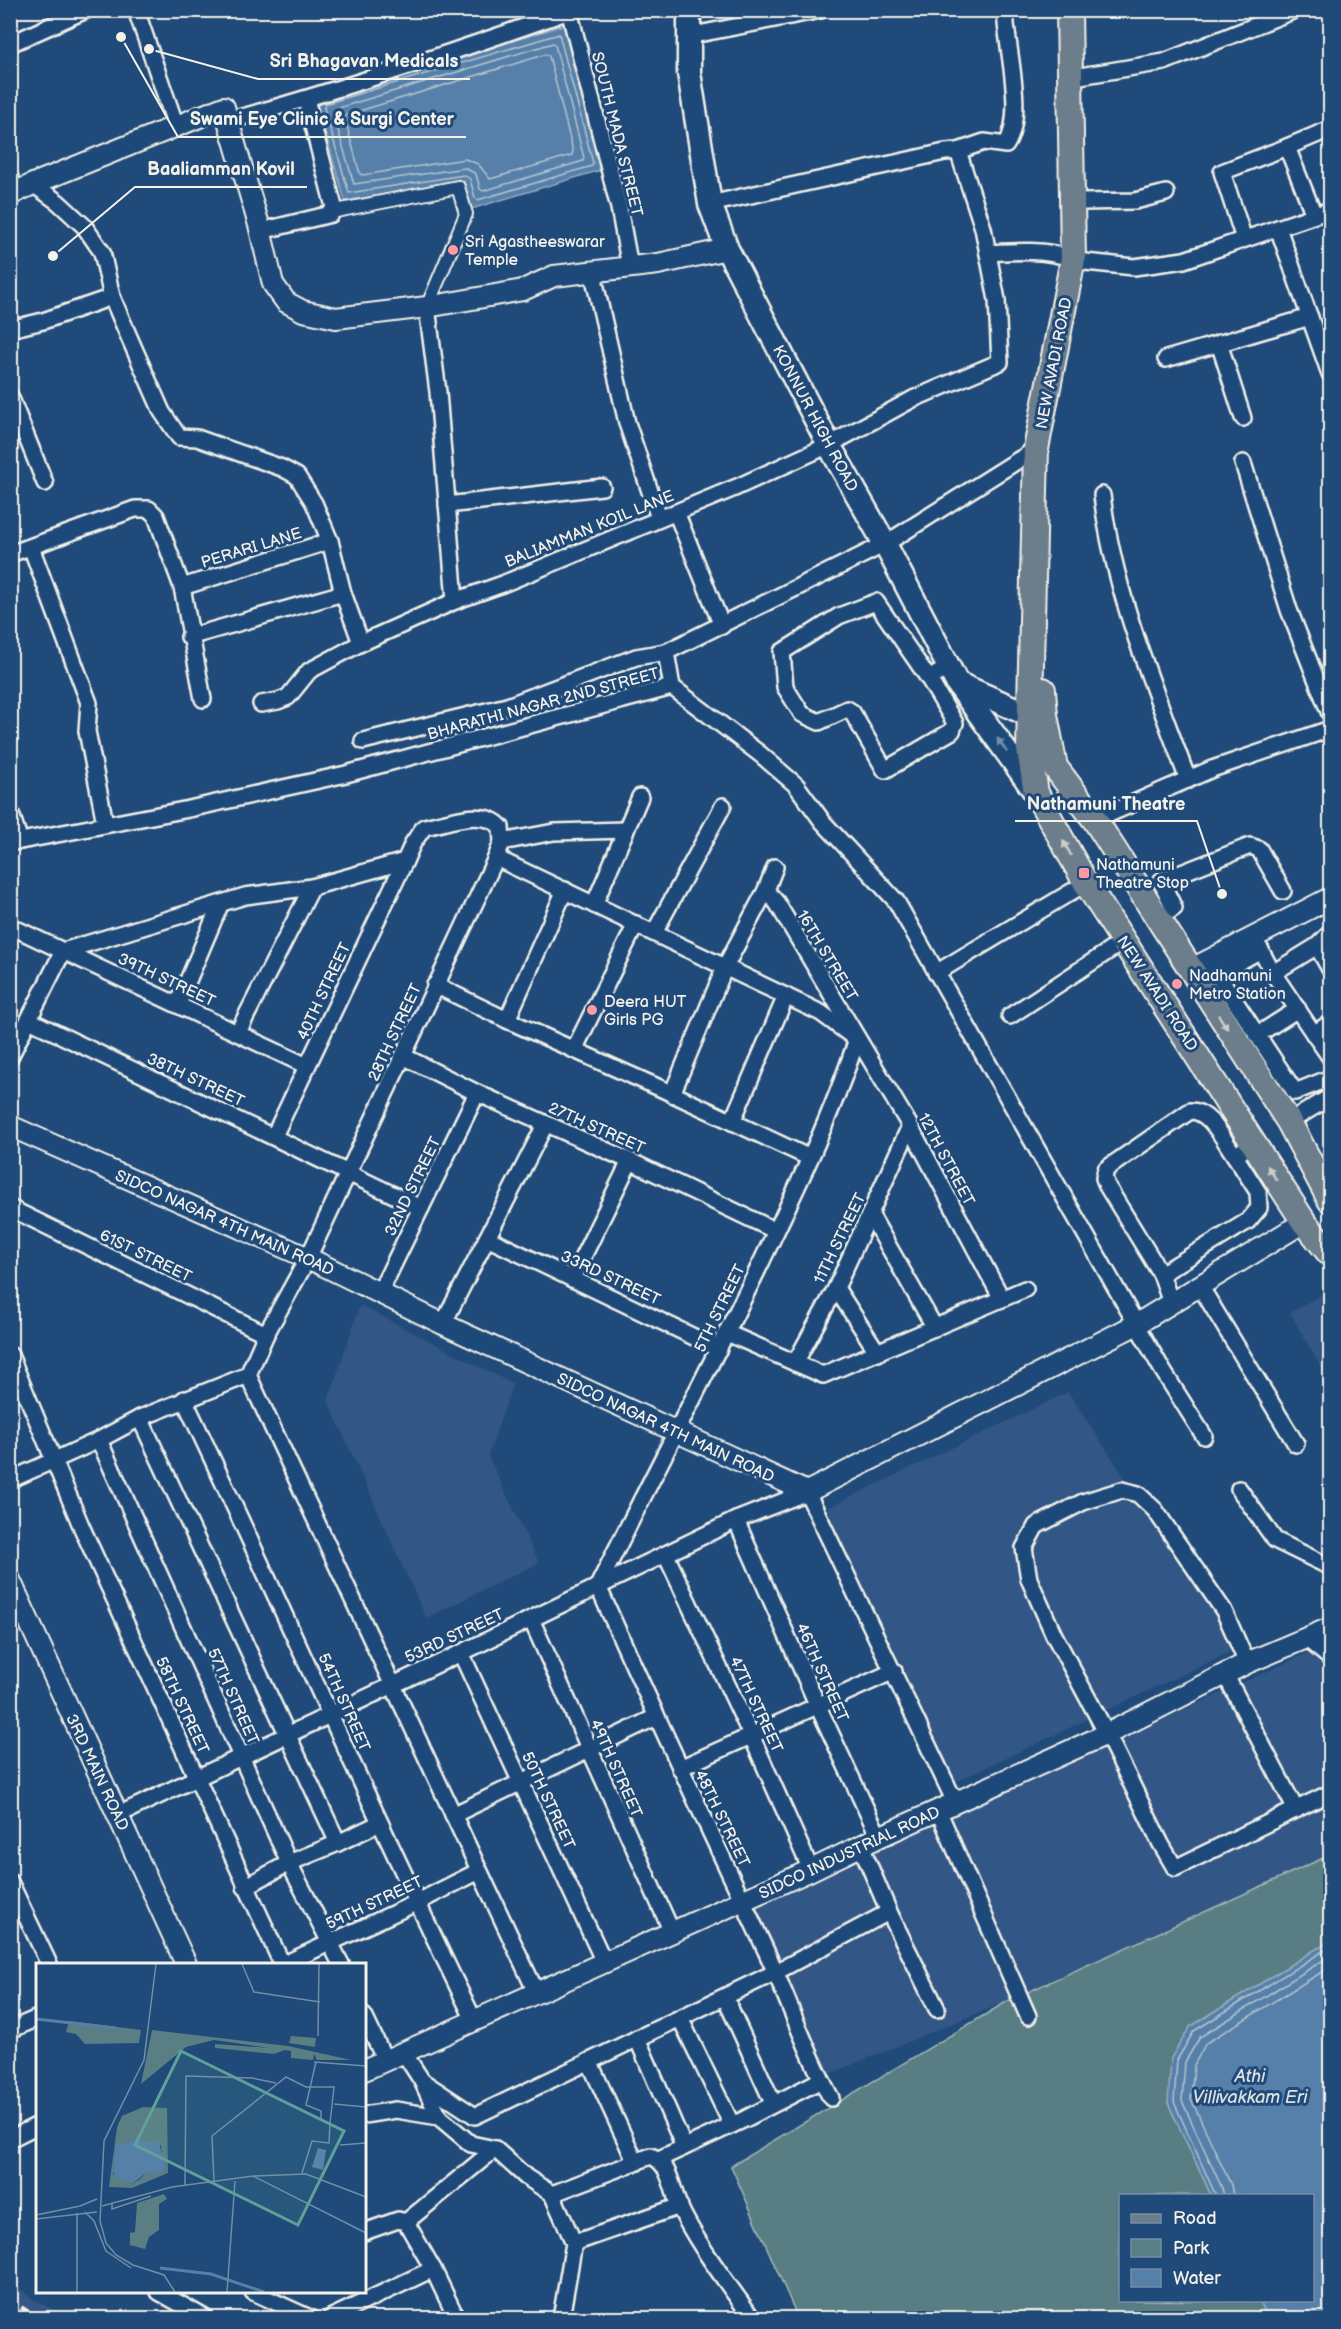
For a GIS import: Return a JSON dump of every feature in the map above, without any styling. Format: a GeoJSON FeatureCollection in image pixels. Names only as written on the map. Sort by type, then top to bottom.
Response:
{"type":"FeatureCollection","features":[{"type":"Feature","properties":{"kind":"main road","name":"KONNUR HIGH ROAD"},"geometry":{"type":"LineString","coordinates":[[689,10],[689,73],[710,204],[727,249],[953,675],[1034,783]]}},
{"type":"Feature","properties":{"kind":"main road","name":"NEW AVADI ROAD"},"geometry":{"type":"LineString","coordinates":[[1069,10],[1079,260],[1036,449],[1029,679],[1038,716],[1057,768],[1095,820],[1289,1122],[1330,1200]]}},
{"type":"Feature","properties":{"kind":"main road","name":"NEW AVADI ROAD"},"geometry":{"type":"LineString","coordinates":[[1080,10],[1083,202],[1079,260],[1049,447],[1047,643],[1043,698],[1029,749],[1034,783],[1086,883],[1124,940],[1244,1149],[1330,1254]]}},
{"type":"Feature","properties":{"kind":"main road"},"geometry":{"type":"LineString","coordinates":[[953,675],[1038,716]]}},
{"type":"Feature","properties":{"kind":"main road"},"geometry":{"type":"LineString","coordinates":[[1034,783],[1057,768]]}},
{"type":"Feature","properties":{"kind":"street"},"geometry":{"type":"LineString","coordinates":[[10,44],[86,10]]}},
{"type":"Feature","properties":{"kind":"street"},"geometry":{"type":"LineString","coordinates":[[136,10],[176,126]]}},
{"type":"Feature","properties":{"kind":"street"},"geometry":{"type":"LineString","coordinates":[[688,36],[821,10]]}},
{"type":"Feature","properties":{"kind":"street"},"geometry":{"type":"LineString","coordinates":[[710,204],[958,151],[984,142],[1006,145],[1011,137],[1015,101],[1005,10]]}},
{"type":"Feature","properties":{"kind":"street"},"geometry":{"type":"LineString","coordinates":[[1080,76],[1164,62],[1295,10]]}},
{"type":"Feature","properties":{"kind":"street"},"geometry":{"type":"LineString","coordinates":[[18,187],[176,126],[306,99],[569,11]]}},
{"type":"Feature","properties":{"kind":"street","name":"SOUTH MADA STREET"},"geometry":{"type":"LineString","coordinates":[[569,11],[619,208],[630,267]]}},
{"type":"Feature","properties":{"kind":"street"},"geometry":{"type":"LineString","coordinates":[[306,99],[333,201],[331,212]]}},
{"type":"Feature","properties":{"kind":"street"},"geometry":{"type":"LineString","coordinates":[[226,114],[261,231],[273,284],[286,302],[303,311],[336,318],[427,307],[523,290],[554,276],[630,267],[727,249]]}},
{"type":"Feature","properties":{"kind":"street"},"geometry":{"type":"LineString","coordinates":[[1244,239],[1222,172],[1330,129]]}},
{"type":"Feature","properties":{"kind":"street"},"geometry":{"type":"LineString","coordinates":[[1287,147],[1314,215]]}},
{"type":"Feature","properties":{"kind":"street"},"geometry":{"type":"LineString","coordinates":[[958,151],[983,228],[988,253],[1032,250],[1055,253],[1079,260],[1134,267],[1184,261],[1330,210]]}},
{"type":"Feature","properties":{"kind":"street"},"geometry":{"type":"LineString","coordinates":[[18,187],[58,202],[84,226],[102,252],[112,297],[162,412],[179,436],[197,438],[282,468],[297,476],[315,503],[330,541],[343,593],[361,642]]}},
{"type":"Feature","properties":{"kind":"street"},"geometry":{"type":"LineString","coordinates":[[261,231],[331,212],[458,187],[466,214],[427,307],[438,392],[455,601]]}},
{"type":"Feature","properties":{"kind":"street"},"geometry":{"type":"LineString","coordinates":[[1083,202],[1135,201],[1166,193]]}},
{"type":"Feature","properties":{"kind":"street"},"geometry":{"type":"LineString","coordinates":[[1278,228],[1330,374]]}},
{"type":"Feature","properties":{"kind":"street","name":"BALIAMMAN KOIL LANE"},"geometry":{"type":"LineString","coordinates":[[261,704],[288,697],[309,670],[361,642],[455,601],[500,585],[737,487],[829,445],[914,399],[1000,362],[997,300],[988,253]]}},
{"type":"Feature","properties":{"kind":"street"},"geometry":{"type":"LineString","coordinates":[[592,270],[627,423],[660,518]]}},
{"type":"Feature","properties":{"kind":"street"},"geometry":{"type":"LineString","coordinates":[[10,329],[43,321],[112,297]]}},
{"type":"Feature","properties":{"kind":"street"},"geometry":{"type":"LineString","coordinates":[[1166,359],[1310,317]]}},
{"type":"Feature","properties":{"kind":"street"},"geometry":{"type":"LineString","coordinates":[[1219,343],[1243,418]]}},
{"type":"Feature","properties":{"kind":"street"},"geometry":{"type":"LineString","coordinates":[[10,396],[45,483]]}},
{"type":"Feature","properties":{"kind":"street","name":"BHARATHI NAGAR 2ND STREET"},"geometry":{"type":"LineString","coordinates":[[15,842],[105,823],[189,809],[346,774],[672,687],[666,652],[885,544],[1036,449]]}},
{"type":"Feature","properties":{"kind":"street"},"geometry":{"type":"LineString","coordinates":[[1243,463],[1289,610],[1330,714]]}},
{"type":"Feature","properties":{"kind":"street"},"geometry":{"type":"LineString","coordinates":[[447,504],[602,486]]}},
{"type":"Feature","properties":{"kind":"street"},"geometry":{"type":"LineString","coordinates":[[1102,495],[1109,540],[1128,617],[1188,780]]}},
{"type":"Feature","properties":{"kind":"street"},"geometry":{"type":"LineString","coordinates":[[10,554],[135,509],[149,509],[156,516],[182,587],[189,637],[203,699]]}},
{"type":"Feature","properties":{"kind":"street"},"geometry":{"type":"LineString","coordinates":[[676,512],[722,626]]}},
{"type":"Feature","properties":{"kind":"street","name":"PERARI LANE"},"geometry":{"type":"LineString","coordinates":[[182,587],[330,541]]}},
{"type":"Feature","properties":{"kind":"street"},"geometry":{"type":"LineString","coordinates":[[31,547],[89,703],[87,731],[105,823]]}},
{"type":"Feature","properties":{"kind":"street"},"geometry":{"type":"LineString","coordinates":[[189,637],[343,593]]}},
{"type":"Feature","properties":{"kind":"street"},"geometry":{"type":"LineString","coordinates":[[876,602],[929,679],[955,723],[952,731],[885,770],[852,712],[847,709],[819,722],[802,714],[785,687],[782,652],[839,616],[876,602]]}},
{"type":"Feature","properties":{"kind":"street"},"geometry":{"type":"LineString","coordinates":[[363,741],[507,706],[636,657],[666,652]]}},
{"type":"Feature","properties":{"kind":"street"},"geometry":{"type":"LineString","coordinates":[[929,679],[953,675]]}},
{"type":"Feature","properties":{"kind":"street"},"geometry":{"type":"LineString","coordinates":[[672,687],[760,754],[796,785],[823,822],[896,901],[1137,1324],[1204,1436]]}},
{"type":"Feature","properties":{"kind":"street"},"geometry":{"type":"LineString","coordinates":[[483,712],[492,735]]}},
{"type":"Feature","properties":{"kind":"street"},"geometry":{"type":"LineString","coordinates":[[1095,820],[1188,780],[1330,729]]}},
{"type":"Feature","properties":{"kind":"street"},"geometry":{"type":"LineString","coordinates":[[594,904],[640,797]]}},
{"type":"Feature","properties":{"kind":"street"},"geometry":{"type":"LineString","coordinates":[[654,933],[723,806]]}},
{"type":"Feature","properties":{"kind":"street"},"geometry":{"type":"LineString","coordinates":[[10,811],[15,842]]}},
{"type":"Feature","properties":{"kind":"street","name":"40TH STREET"},"geometry":{"type":"LineString","coordinates":[[274,1136],[413,843],[424,827],[484,817],[496,821],[501,827],[502,842]]}},
{"type":"Feature","properties":{"kind":"street"},"geometry":{"type":"LineString","coordinates":[[502,842],[554,832],[626,830]]}},
{"type":"Feature","properties":{"kind":"street","name":"28TH STREET"},"geometry":{"type":"LineString","coordinates":[[248,1375],[266,1334],[308,1258],[502,842]]}},
{"type":"Feature","properties":{"kind":"street"},"geometry":{"type":"LineString","coordinates":[[1159,918],[1174,908],[1161,881],[1250,846],[1259,849],[1283,891]]}},
{"type":"Feature","properties":{"kind":"street"},"geometry":{"type":"LineString","coordinates":[[496,858],[821,1013],[857,1039]]}},
{"type":"Feature","properties":{"kind":"street"},"geometry":{"type":"LineString","coordinates":[[10,1057],[21,1023],[63,951],[245,896],[312,887],[405,861]]}},
{"type":"Feature","properties":{"kind":"street"},"geometry":{"type":"LineString","coordinates":[[672,1094],[725,967],[766,890],[775,867]]}},
{"type":"Feature","properties":{"kind":"street"},"geometry":{"type":"LineString","coordinates":[[936,973],[1086,883]]}},
{"type":"Feature","properties":{"kind":"street"},"geometry":{"type":"LineString","coordinates":[[238,1032],[312,887]]}},
{"type":"Feature","properties":{"kind":"street"},"geometry":{"type":"LineString","coordinates":[[507,1020],[565,890]]}},
{"type":"Feature","properties":{"kind":"street","name":"16TH STREET"},"geometry":{"type":"LineString","coordinates":[[766,890],[777,903],[857,1039]]}},
{"type":"Feature","properties":{"kind":"street"},"geometry":{"type":"LineString","coordinates":[[1330,898],[1257,943],[1217,974],[1295,1092],[1330,1078]]}},
{"type":"Feature","properties":{"kind":"street"},"geometry":{"type":"LineString","coordinates":[[178,1004],[220,905]]}},
{"type":"Feature","properties":{"kind":"street"},"geometry":{"type":"LineString","coordinates":[[574,1050],[636,924]]}},
{"type":"Feature","properties":{"kind":"street","name":"39TH STREET"},"geometry":{"type":"LineString","coordinates":[[10,927],[307,1066]]}},
{"type":"Feature","properties":{"kind":"street"},"geometry":{"type":"LineString","coordinates":[[1273,973],[1317,946],[1330,933]]}},
{"type":"Feature","properties":{"kind":"street"},"geometry":{"type":"LineString","coordinates":[[1010,1016],[1124,940]]}},
{"type":"Feature","properties":{"kind":"street"},"geometry":{"type":"LineString","coordinates":[[1190,970],[1257,943]]}},
{"type":"Feature","properties":{"kind":"street"},"geometry":{"type":"LineString","coordinates":[[1257,943],[1273,973],[1330,1057]]}},
{"type":"Feature","properties":{"kind":"street"},"geometry":{"type":"LineString","coordinates":[[1317,946],[1330,969]]}},
{"type":"Feature","properties":{"kind":"street"},"geometry":{"type":"LineString","coordinates":[[435,986],[810,1158]]}},
{"type":"Feature","properties":{"kind":"street"},"geometry":{"type":"LineString","coordinates":[[732,1122],[786,996]]}},
{"type":"Feature","properties":{"kind":"street"},"geometry":{"type":"LineString","coordinates":[[1257,1035],[1298,1009]]}},
{"type":"Feature","properties":{"kind":"street","name":"38TH STREET"},"geometry":{"type":"LineString","coordinates":[[21,1023],[274,1136],[347,1174],[422,1208]]}},
{"type":"Feature","properties":{"kind":"street"},"geometry":{"type":"LineString","coordinates":[[1314,1034],[1330,1023]]}},
{"type":"Feature","properties":{"kind":"street","name":"12TH STREET"},"geometry":{"type":"LineString","coordinates":[[857,1039],[910,1126],[1002,1299]]}},
{"type":"Feature","properties":{"kind":"street","name":"5TH STREET"},"geometry":{"type":"LineString","coordinates":[[598,1586],[719,1349],[776,1231],[845,1077],[857,1039]]}},
{"type":"Feature","properties":{"kind":"street","name":"27TH STREET"},"geometry":{"type":"LineString","coordinates":[[403,1056],[545,1125],[630,1161],[776,1231]]}},
{"type":"Feature","properties":{"kind":"street","name":"32ND STREET"},"geometry":{"type":"LineString","coordinates":[[379,1294],[477,1093]]}},
{"type":"Feature","properties":{"kind":"street"},"geometry":{"type":"LineString","coordinates":[[1289,1122],[1330,1097]]}},
{"type":"Feature","properties":{"kind":"street"},"geometry":{"type":"LineString","coordinates":[[1161,1274],[1248,1221],[1259,1208],[1258,1192],[1244,1149],[1197,1110],[1190,1111],[1106,1169],[1104,1178],[1161,1274],[1171,1303]]}},
{"type":"Feature","properties":{"kind":"street"},"geometry":{"type":"LineString","coordinates":[[443,1324],[545,1125]]}},
{"type":"Feature","properties":{"kind":"street","name":"SIDCO NAGAR 4TH MAIN ROAD"},"geometry":{"type":"LineString","coordinates":[[10,1126],[308,1258],[379,1294],[807,1492]]}},
{"type":"Feature","properties":{"kind":"street","name":"11TH STREET"},"geometry":{"type":"LineString","coordinates":[[795,1363],[836,1288],[910,1126]]}},
{"type":"Feature","properties":{"kind":"street"},"geometry":{"type":"LineString","coordinates":[[572,1279],[630,1161]]}},
{"type":"Feature","properties":{"kind":"street","name":"61ST STREET"},"geometry":{"type":"LineString","coordinates":[[10,1208],[266,1334]]}},
{"type":"Feature","properties":{"kind":"street"},"geometry":{"type":"LineString","coordinates":[[870,1214],[935,1328]]}},
{"type":"Feature","properties":{"kind":"street"},"geometry":{"type":"LineString","coordinates":[[1028,2016],[894,1671],[807,1492],[1137,1324],[1304,1222]]}},
{"type":"Feature","properties":{"kind":"street","name":"33RD STREET"},"geometry":{"type":"LineString","coordinates":[[487,1238],[719,1349]]}},
{"type":"Feature","properties":{"kind":"street"},"geometry":{"type":"LineString","coordinates":[[1200,1286],[1296,1444]]}},
{"type":"Feature","properties":{"kind":"street"},"geometry":{"type":"LineString","coordinates":[[836,1288],[879,1353]]}},
{"type":"Feature","properties":{"kind":"street"},"geometry":{"type":"LineString","coordinates":[[727,1333],[823,1375],[1025,1289]]}},
{"type":"Feature","properties":{"kind":"street","name":"58TH STREET"},"geometry":{"type":"LineString","coordinates":[[10,1355],[82,1528],[197,1776],[245,1887],[282,1963]]}},
{"type":"Feature","properties":{"kind":"street"},"geometry":{"type":"LineString","coordinates":[[10,1480],[99,1440],[140,1418],[248,1375],[537,1994]]}},
{"type":"Feature","properties":{"kind":"street","name":"54TH STREET"},"geometry":{"type":"LineString","coordinates":[[184,1399],[416,1903],[474,2020]]}},
{"type":"Feature","properties":{"kind":"street"},"geometry":{"type":"LineString","coordinates":[[140,1418],[338,1843]]}},
{"type":"Feature","properties":{"kind":"street","name":"57TH STREET"},"geometry":{"type":"LineString","coordinates":[[99,1440],[289,1863],[340,1963]]}},
{"type":"Feature","properties":{"kind":"street"},"geometry":{"type":"LineString","coordinates":[[1239,1489],[1275,1540],[1330,1567]]}},
{"type":"Feature","properties":{"kind":"street"},"geometry":{"type":"LineString","coordinates":[[1247,1663],[1224,1611],[1155,1510],[1138,1494],[1122,1490],[1093,1499],[1036,1526],[1024,1548],[1029,1579],[1054,1635],[1175,1868],[1330,1792]]}},
{"type":"Feature","properties":{"kind":"street","name":"53RD STREET"},"geometry":{"type":"LineString","coordinates":[[118,1815],[736,1520],[807,1492]]}},
{"type":"Feature","properties":{"kind":"street","name":"46TH STREET"},"geometry":{"type":"LineString","coordinates":[[736,1520],[817,1704],[879,1837]]}},
{"type":"Feature","properties":{"kind":"street","name":"47TH STREET"},"geometry":{"type":"LineString","coordinates":[[666,1555],[752,1735],[811,1870]]}},
{"type":"Feature","properties":{"kind":"street","name":"3RD MAIN ROAD"},"geometry":{"type":"LineString","coordinates":[[10,1580],[185,1963]]}},
{"type":"Feature","properties":{"kind":"street","name":"48TH STREET"},"geometry":{"type":"LineString","coordinates":[[598,1586],[656,1717],[776,1972],[821,2080],[831,2098]]}},
{"type":"Feature","properties":{"kind":"street","name":"49TH STREET"},"geometry":{"type":"LineString","coordinates":[[531,1619],[672,1932]]}},
{"type":"Feature","properties":{"kind":"street","name":"SIDCO INDUSTRIAL ROAD"},"geometry":{"type":"LineString","coordinates":[[366,2069],[811,1870],[1107,1734],[1247,1663],[1330,1628]]}},
{"type":"Feature","properties":{"kind":"street"},"geometry":{"type":"LineString","coordinates":[[1307,1639],[1330,1658]]}},
{"type":"Feature","properties":{"kind":"street","name":"50TH STREET"},"geometry":{"type":"LineString","coordinates":[[461,1653],[604,1962]]}},
{"type":"Feature","properties":{"kind":"street"},"geometry":{"type":"LineString","coordinates":[[680,1768],[894,1671]]}},
{"type":"Feature","properties":{"kind":"street"},"geometry":{"type":"LineString","coordinates":[[1226,1674],[1296,1810]]}},
{"type":"Feature","properties":{"kind":"street"},"geometry":{"type":"LineString","coordinates":[[453,1815],[656,1717]]}},
{"type":"Feature","properties":{"kind":"street"},"geometry":{"type":"LineString","coordinates":[[245,1887],[289,1863],[380,1823]]}},
{"type":"Feature","properties":{"kind":"street"},"geometry":{"type":"LineString","coordinates":[[861,1846],[889,1912],[938,2009]]}},
{"type":"Feature","properties":{"kind":"street","name":"59TH STREET"},"geometry":{"type":"LineString","coordinates":[[287,1963],[479,1871]]}},
{"type":"Feature","properties":{"kind":"street"},"geometry":{"type":"LineString","coordinates":[[10,1882],[48,1963]]}},
{"type":"Feature","properties":{"kind":"street"},"geometry":{"type":"LineString","coordinates":[[422,2081],[476,2116],[776,1972],[889,1912]]}},
{"type":"Feature","properties":{"kind":"street"},"geometry":{"type":"LineString","coordinates":[[725,1997],[773,2103]]}},
{"type":"Feature","properties":{"kind":"street"},"geometry":{"type":"LineString","coordinates":[[680,2018],[732,2125]]}},
{"type":"Feature","properties":{"kind":"street"},"geometry":{"type":"LineString","coordinates":[[10,2030],[36,2019]]}},
{"type":"Feature","properties":{"kind":"street"},"geometry":{"type":"LineString","coordinates":[[366,2020],[385,2060]]}},
{"type":"Feature","properties":{"kind":"street"},"geometry":{"type":"LineString","coordinates":[[637,2038],[684,2147]]}},
{"type":"Feature","properties":{"kind":"street"},"geometry":{"type":"LineString","coordinates":[[404,2052],[440,2117],[471,2144],[495,2149],[526,2177],[552,2194],[574,2243],[561,2319]]}},
{"type":"Feature","properties":{"kind":"street"},"geometry":{"type":"LineString","coordinates":[[589,2061],[636,2163]]}},
{"type":"Feature","properties":{"kind":"street"},"geometry":{"type":"LineString","coordinates":[[659,2159],[821,2080]]}},
{"type":"Feature","properties":{"kind":"street"},"geometry":{"type":"LineString","coordinates":[[366,2115],[396,2110],[440,2117]]}},
{"type":"Feature","properties":{"kind":"street"},"geometry":{"type":"LineString","coordinates":[[10,2139],[36,2126]]}},
{"type":"Feature","properties":{"kind":"street"},"geometry":{"type":"LineString","coordinates":[[406,2222],[495,2149]]}},
{"type":"Feature","properties":{"kind":"street"},"geometry":{"type":"LineString","coordinates":[[552,2194],[651,2156],[659,2159],[666,2168],[680,2206],[705,2251],[752,2319]]}},
{"type":"Feature","properties":{"kind":"street"},"geometry":{"type":"LineString","coordinates":[[574,2243],[680,2206]]}},
{"type":"Feature","properties":{"kind":"street"},"geometry":{"type":"LineString","coordinates":[[366,2231],[398,2220],[406,2222],[433,2269],[454,2316]]}},
{"type":"Feature","properties":{"kind":"street"},"geometry":{"type":"LineString","coordinates":[[330,2319],[433,2269]]}},
{"type":"Feature","properties":{"kind":"street"},"geometry":{"type":"LineString","coordinates":[[161,2293],[205,2319]]}},
{"type":"Feature","properties":{"kind":"street"},"geometry":{"type":"LineString","coordinates":[[255,2293],[310,2319]]}},
{"type":"Feature","properties":{"kind":"shaded area"},"geometry":{"type":"Polygon","coordinates":[[[1330,1289],[1330,1383],[1290,1313],[1330,1289]]]}},
{"type":"Feature","properties":{"kind":"shaded area"},"geometry":{"type":"Polygon","coordinates":[[[360,1305],[513,1384],[488,1456],[539,1563],[426,1618],[328,1401],[360,1305]]]}},
{"type":"Feature","properties":{"kind":"shaded area"},"geometry":{"type":"Polygon","coordinates":[[[1068,1392],[1239,1648],[953,1783],[821,1511],[1068,1392]]]}},
{"type":"Feature","properties":{"kind":"shaded area"},"geometry":{"type":"Polygon","coordinates":[[[1307,1653],[1330,1672],[1330,1855],[1008,2001],[822,2077],[743,1913],[1307,1653]]]}},
{"type":"Feature","properties":{"kind":"shaded area"},"geometry":{"type":"Polygon","coordinates":[[[11,2281],[34,2300],[70,2318],[11,2318],[11,2281]]]}},
{"type":"Feature","properties":{"kind":"green space"},"geometry":{"type":"Polygon","coordinates":[[[1330,1855],[1330,1936],[1326,1943],[1190,2027],[1168,2103],[1211,2194],[1119,2194],[1119,2302],[1260,2302],[1268,2318],[798,2318],[731,2166],[1008,2001],[1330,1855]]]}},
{"type":"Feature","properties":{"kind":"water"},"geometry":{"type":"Polygon","coordinates":[[[564,25],[601,170],[471,209],[464,181],[345,201],[316,101],[564,25]]]}},
{"type":"Feature","properties":{"kind":"water","name":"Athi Villivakkam Eri"},"geometry":{"type":"Polygon","coordinates":[[[1330,1936],[1330,2318],[1268,2318],[1260,2302],[1314,2302],[1314,2194],[1211,2194],[1168,2103],[1171,2058],[1190,2027],[1326,1943],[1330,1936]]]}},
{"type":"Feature","properties":{"kind":"railway"},"geometry":{"type":"LineString","coordinates":[[10,2300],[37,2318]]}},
{"type":"Feature","properties":{"kind":"place","name":"Swami Eye Clinic & Surgi Center"},"geometry":{"type":"Point","coordinates":[121,37]}},
{"type":"Feature","properties":{"kind":"place","name":"Sri Bhagavan Medicals"},"geometry":{"type":"Point","coordinates":[149,49]}},
{"type":"Feature","properties":{"kind":"place","name":"Sri Agastheeswarar Temple"},"geometry":{"type":"Point","coordinates":[453,250]}},
{"type":"Feature","properties":{"kind":"place","name":"Baaliamman Kovil"},"geometry":{"type":"Point","coordinates":[53,256]}},
{"type":"Feature","properties":{"kind":"place","name":"Nathamuni Theatre Stop"},"geometry":{"type":"Point","coordinates":[1084,873]}},
{"type":"Feature","properties":{"kind":"place","name":"Nathamuni Theatre"},"geometry":{"type":"Point","coordinates":[1222,894]}},
{"type":"Feature","properties":{"kind":"place","name":"Nadhamuni Metro Station"},"geometry":{"type":"Point","coordinates":[1177,984]}},
{"type":"Feature","properties":{"kind":"place","name":"Deera HUT Girls PG"},"geometry":{"type":"Point","coordinates":[592,1010]}}]}
